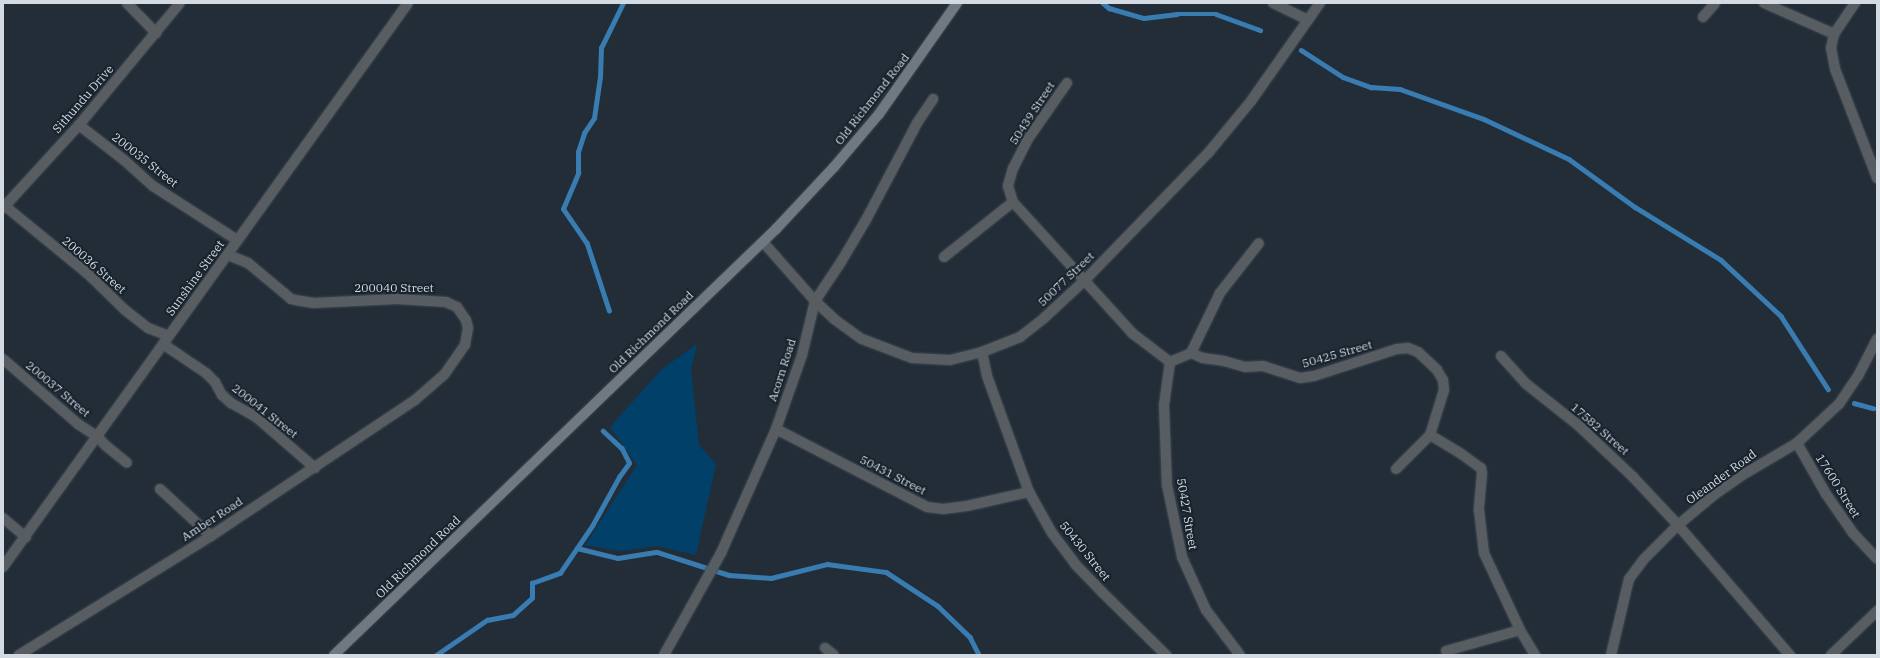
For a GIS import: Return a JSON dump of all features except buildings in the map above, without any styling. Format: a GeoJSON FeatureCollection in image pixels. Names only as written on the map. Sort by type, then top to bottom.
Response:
{"type":"FeatureCollection","features":[{"type":"Feature","properties":{"kind":"street"},"geometry":{"type":"LineString","coordinates":[[127,3],[156,33]]}},
{"type":"Feature","properties":{"kind":"street","name":"Sithundu Drive"},"geometry":{"type":"LineString","coordinates":[[4,207],[79,125],[180,3]]}},
{"type":"Feature","properties":{"kind":"street","name":"Sunshine Street"},"geometry":{"type":"LineString","coordinates":[[3,568],[408,3]]}},
{"type":"Feature","properties":{"kind":"street","name":"Old Richmond Road"},"geometry":{"type":"LineString","coordinates":[[334,655],[763,242],[834,167],[879,114],[957,3]]}},
{"type":"Feature","properties":{"kind":"street"},"geometry":{"type":"LineString","coordinates":[[1273,3],[1308,20]]}},
{"type":"Feature","properties":{"kind":"street","name":"50077 Street"},"geometry":{"type":"LineString","coordinates":[[763,242],[815,301],[834,319],[862,339],[912,358],[950,360],[982,352],[1020,337],[1043,319],[1084,281],[1209,152],[1251,101],[1320,3]]}},
{"type":"Feature","properties":{"kind":"street"},"geometry":{"type":"LineString","coordinates":[[1703,18],[1716,3]]}},
{"type":"Feature","properties":{"kind":"street"},"geometry":{"type":"LineString","coordinates":[[1764,3],[1834,34]]}},
{"type":"Feature","properties":{"kind":"street"},"geometry":{"type":"LineString","coordinates":[[1855,3],[1834,34],[1831,48],[1836,69],[1875,165],[1877,178]]}},
{"type":"Feature","properties":{"kind":"street","name":"50439 Street"},"geometry":{"type":"LineString","coordinates":[[1066,84],[1028,139],[1013,168],[1008,186],[1013,202],[1084,281]]}},
{"type":"Feature","properties":{"kind":"street","name":"Acorn Road"},"geometry":{"type":"LineString","coordinates":[[664,655],[721,553],[776,429],[802,355],[815,301],[864,224],[918,123],[933,99]]}},
{"type":"Feature","properties":{"kind":"street","name":"200035 Street"},"geometry":{"type":"LineString","coordinates":[[79,125],[124,160],[153,186],[237,240]]}},
{"type":"Feature","properties":{"kind":"street"},"geometry":{"type":"LineString","coordinates":[[944,257],[1013,202]]}},
{"type":"Feature","properties":{"kind":"street","name":"200036 Street"},"geometry":{"type":"LineString","coordinates":[[4,207],[88,274],[125,310],[148,328],[169,336]]}},
{"type":"Feature","properties":{"kind":"street"},"geometry":{"type":"LineString","coordinates":[[1084,281],[1132,333],[1170,362],[1191,353],[1220,293],[1259,243]]}},
{"type":"Feature","properties":{"kind":"street","name":"200040 Street"},"geometry":{"type":"LineString","coordinates":[[228,255],[248,263],[284,293],[301,301],[314,303],[397,299],[446,302],[457,307],[466,320],[468,328],[465,345],[444,375],[415,400]]}},
{"type":"Feature","properties":{"kind":"street","name":"Oleander Road"},"geometry":{"type":"LineString","coordinates":[[1611,655],[1629,579],[1657,545],[1714,495],[1746,473],[1797,442],[1839,404],[1858,376],[1877,339]]}},
{"type":"Feature","properties":{"kind":"street","name":"200041 Street"},"geometry":{"type":"LineString","coordinates":[[163,344],[206,373],[215,382],[222,395],[231,403],[256,417],[315,468]]}},
{"type":"Feature","properties":{"kind":"street","name":"50425 Street"},"geometry":{"type":"LineString","coordinates":[[1191,353],[1203,358],[1224,361],[1245,367],[1263,366],[1300,378],[1314,376],[1397,350],[1408,348],[1418,352],[1430,361],[1443,380],[1444,390],[1430,435],[1396,468]]}},
{"type":"Feature","properties":{"kind":"street","name":"50430 Street"},"geometry":{"type":"LineString","coordinates":[[982,352],[987,376],[1029,492],[1052,533],[1076,564],[1166,655]]}},
{"type":"Feature","properties":{"kind":"street","name":"17582 Street"},"geometry":{"type":"LineString","coordinates":[[1501,356],[1525,383],[1601,446],[1678,525],[1790,655]]}},
{"type":"Feature","properties":{"kind":"street","name":"200037 Street"},"geometry":{"type":"LineString","coordinates":[[3,359],[78,424],[98,437],[127,463]]}},
{"type":"Feature","properties":{"kind":"street","name":"50427 Street"},"geometry":{"type":"LineString","coordinates":[[1170,362],[1164,405],[1167,485],[1182,557],[1206,610],[1240,655]]}},
{"type":"Feature","properties":{"kind":"street","name":"Amber Road"},"geometry":{"type":"LineString","coordinates":[[19,655],[211,536],[415,400]]}},
{"type":"Feature","properties":{"kind":"street","name":"50431 Street"},"geometry":{"type":"LineString","coordinates":[[776,429],[927,507],[943,509],[967,506],[1029,492]]}},
{"type":"Feature","properties":{"kind":"street"},"geometry":{"type":"LineString","coordinates":[[1430,435],[1481,468],[1482,473],[1479,510],[1484,553],[1520,630],[1535,655]]}},
{"type":"Feature","properties":{"kind":"street","name":"17600 Street"},"geometry":{"type":"LineString","coordinates":[[1797,442],[1826,494],[1853,533],[1877,559]]}},
{"type":"Feature","properties":{"kind":"street"},"geometry":{"type":"LineString","coordinates":[[160,490],[211,536]]}},
{"type":"Feature","properties":{"kind":"street"},"geometry":{"type":"LineString","coordinates":[[3,518],[26,537]]}},
{"type":"Feature","properties":{"kind":"street"},"geometry":{"type":"LineString","coordinates":[[1831,655],[1877,611]]}},
{"type":"Feature","properties":{"kind":"street"},"geometry":{"type":"LineString","coordinates":[[1446,651],[1520,630]]}},
{"type":"Feature","properties":{"kind":"street"},"geometry":{"type":"LineString","coordinates":[[825,648],[834,655]]}},
{"type":"Feature","properties":{"kind":"shaded area"},"geometry":{"type":"Polygon","coordinates":[[[697,344],[691,370],[699,445],[716,464],[696,555],[657,546],[620,551],[585,545],[637,465],[610,427],[662,369],[697,344]]]}},
{"type":"Feature","properties":{"kind":"waterway"},"geometry":{"type":"LineString","coordinates":[[609,311],[587,244],[563,209],[578,173],[578,152],[584,133],[594,118],[600,77],[601,48],[623,3]]}},
{"type":"Feature","properties":{"kind":"waterway"},"geometry":{"type":"LineString","coordinates":[[1103,3],[1109,8],[1144,18],[1177,14],[1216,14],[1260,30]]}},
{"type":"Feature","properties":{"kind":"waterway"},"geometry":{"type":"LineString","coordinates":[[1301,50],[1343,77],[1371,87],[1400,89],[1484,119],[1569,159],[1635,207],[1721,260],[1781,316],[1828,389]]}},
{"type":"Feature","properties":{"kind":"waterway"},"geometry":{"type":"LineString","coordinates":[[1854,403],[1873,408]]}},
{"type":"Feature","properties":{"kind":"waterway"},"geometry":{"type":"LineString","coordinates":[[436,655],[487,620],[513,615],[532,598],[532,583],[560,573],[592,526],[619,477],[629,463],[622,449],[603,431]]}},
{"type":"Feature","properties":{"kind":"waterway"},"geometry":{"type":"LineString","coordinates":[[577,548],[618,558],[657,552],[729,575],[771,578],[827,564],[886,572],[938,606],[970,637],[979,655]]}}]}
